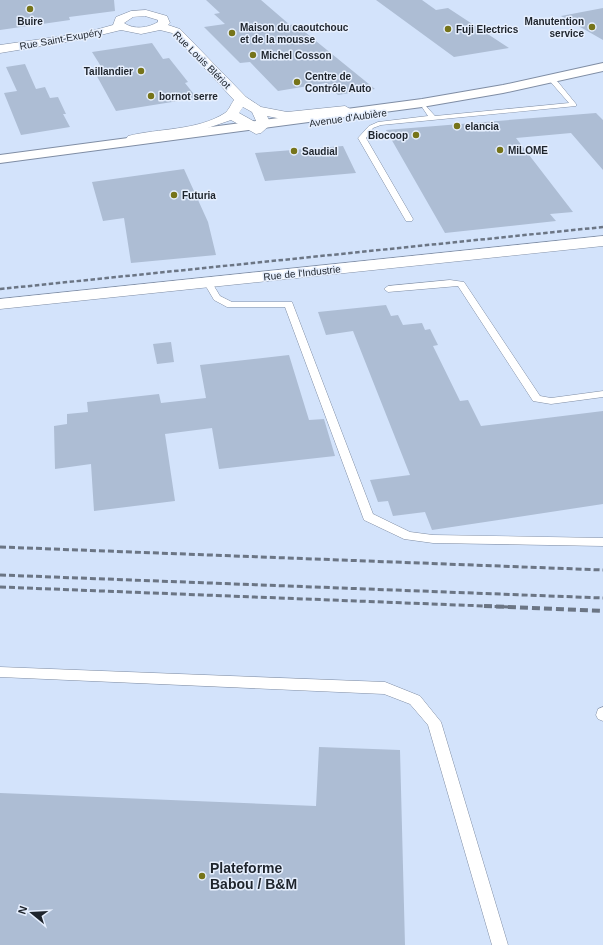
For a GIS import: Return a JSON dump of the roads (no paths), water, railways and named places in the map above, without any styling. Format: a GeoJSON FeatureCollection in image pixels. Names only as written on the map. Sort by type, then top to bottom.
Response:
{"type":"FeatureCollection","features":[{"type":"Feature","properties":{"kind":"main road","name":"Avenue d'Aubière"},"geometry":{"type":"LineString","coordinates":[[0,159],[256,127],[516,92],[603,67]]}},
{"type":"Feature","properties":{"kind":"main road","name":"Avenue d'Aubière"},"geometry":{"type":"LineString","coordinates":[[554,81],[603,72]]}},
{"type":"Feature","properties":{"kind":"street"},"geometry":{"type":"LineString","coordinates":[[146,13],[158,3]]}},
{"type":"Feature","properties":{"kind":"street"},"geometry":{"type":"LineString","coordinates":[[146,13],[163,18],[164,23],[160,26],[140,30],[121,27],[118,24],[120,19],[131,14],[146,13]]}},
{"type":"Feature","properties":{"kind":"street","name":"Rue Louis Blériot"},"geometry":{"type":"LineString","coordinates":[[160,26],[176,31],[240,100]]}},
{"type":"Feature","properties":{"kind":"street","name":"Rue Saint-Exupéry"},"geometry":{"type":"LineString","coordinates":[[0,49],[84,36],[121,27]]}},
{"type":"Feature","properties":{"kind":"street"},"geometry":{"type":"LineString","coordinates":[[240,100],[231,114],[256,127],[258,110]]}},
{"type":"Feature","properties":{"kind":"street","name":"Avenue d'Aubière"},"geometry":{"type":"LineString","coordinates":[[240,100],[258,110],[287,116],[423,105]]}},
{"type":"Feature","properties":{"kind":"street","name":"Avenue d'Aubière"},"geometry":{"type":"LineString","coordinates":[[90,147],[202,126],[220,120],[231,114]]}},
{"type":"Feature","properties":{"kind":"street","name":"Rue de l'Industrie"},"geometry":{"type":"LineString","coordinates":[[0,304],[603,242]]}},
{"type":"Feature","properties":{"kind":"lane"},"geometry":{"type":"LineString","coordinates":[[409,219],[362,138],[371,127],[380,123],[574,105],[554,81]]}},
{"type":"Feature","properties":{"kind":"lane"},"geometry":{"type":"LineString","coordinates":[[423,105],[433,118]]}},
{"type":"Feature","properties":{"kind":"lane"},"geometry":{"type":"LineString","coordinates":[[208,283],[217,298],[230,305],[289,304],[368,517],[408,536],[433,539],[603,542]]}},
{"type":"Feature","properties":{"kind":"lane"},"geometry":{"type":"LineString","coordinates":[[388,290],[450,283],[461,284],[537,399],[551,401],[603,394]]}},
{"type":"Feature","properties":{"kind":"lane"},"geometry":{"type":"LineString","coordinates":[[0,672],[385,688],[415,700],[434,722],[500,945]]}},
{"type":"Feature","properties":{"kind":"railway"},"geometry":{"type":"LineString","coordinates":[[0,289],[603,227]]}},
{"type":"Feature","properties":{"kind":"railway"},"geometry":{"type":"LineString","coordinates":[[0,547],[603,570]]}},
{"type":"Feature","properties":{"kind":"railway"},"geometry":{"type":"LineString","coordinates":[[0,575],[603,598]]}},
{"type":"Feature","properties":{"kind":"railway"},"geometry":{"type":"LineString","coordinates":[[0,587],[490,606]]}},
{"type":"Feature","properties":{"kind":"railway"},"geometry":{"type":"LineString","coordinates":[[484,606],[490,606]]}},
{"type":"Feature","properties":{"kind":"railway"},"geometry":{"type":"LineString","coordinates":[[490,606],[509,607]]}},
{"type":"Feature","properties":{"kind":"railway"},"geometry":{"type":"LineString","coordinates":[[490,606],[603,611]]}},
{"type":"Feature","properties":{"kind":"place","name":"Buire"},"geometry":{"type":"Point","coordinates":[30,9]}},
{"type":"Feature","properties":{"kind":"place","name":"Manutention service"},"geometry":{"type":"Point","coordinates":[592,27]}},
{"type":"Feature","properties":{"kind":"place","name":"Fuji Electrics"},"geometry":{"type":"Point","coordinates":[448,29]}},
{"type":"Feature","properties":{"kind":"place","name":"Maison du caoutchouc et de la mousse"},"geometry":{"type":"Point","coordinates":[232,33]}},
{"type":"Feature","properties":{"kind":"place","name":"Michel Cosson"},"geometry":{"type":"Point","coordinates":[253,55]}},
{"type":"Feature","properties":{"kind":"place","name":"Taillandier"},"geometry":{"type":"Point","coordinates":[141,71]}},
{"type":"Feature","properties":{"kind":"place","name":"Centre de Contrôle Auto"},"geometry":{"type":"Point","coordinates":[297,82]}},
{"type":"Feature","properties":{"kind":"place","name":"bornot serre"},"geometry":{"type":"Point","coordinates":[151,96]}},
{"type":"Feature","properties":{"kind":"place","name":"elancia"},"geometry":{"type":"Point","coordinates":[457,126]}},
{"type":"Feature","properties":{"kind":"place","name":"Biocoop"},"geometry":{"type":"Point","coordinates":[416,135]}},
{"type":"Feature","properties":{"kind":"place","name":"MiLOME"},"geometry":{"type":"Point","coordinates":[500,150]}},
{"type":"Feature","properties":{"kind":"place","name":"Saudial"},"geometry":{"type":"Point","coordinates":[294,151]}},
{"type":"Feature","properties":{"kind":"place","name":"Futuria"},"geometry":{"type":"Point","coordinates":[174,195]}},
{"type":"Feature","properties":{"kind":"place","name":"Plateforme Babou / B&M"},"geometry":{"type":"Point","coordinates":[202,876]}}]}
